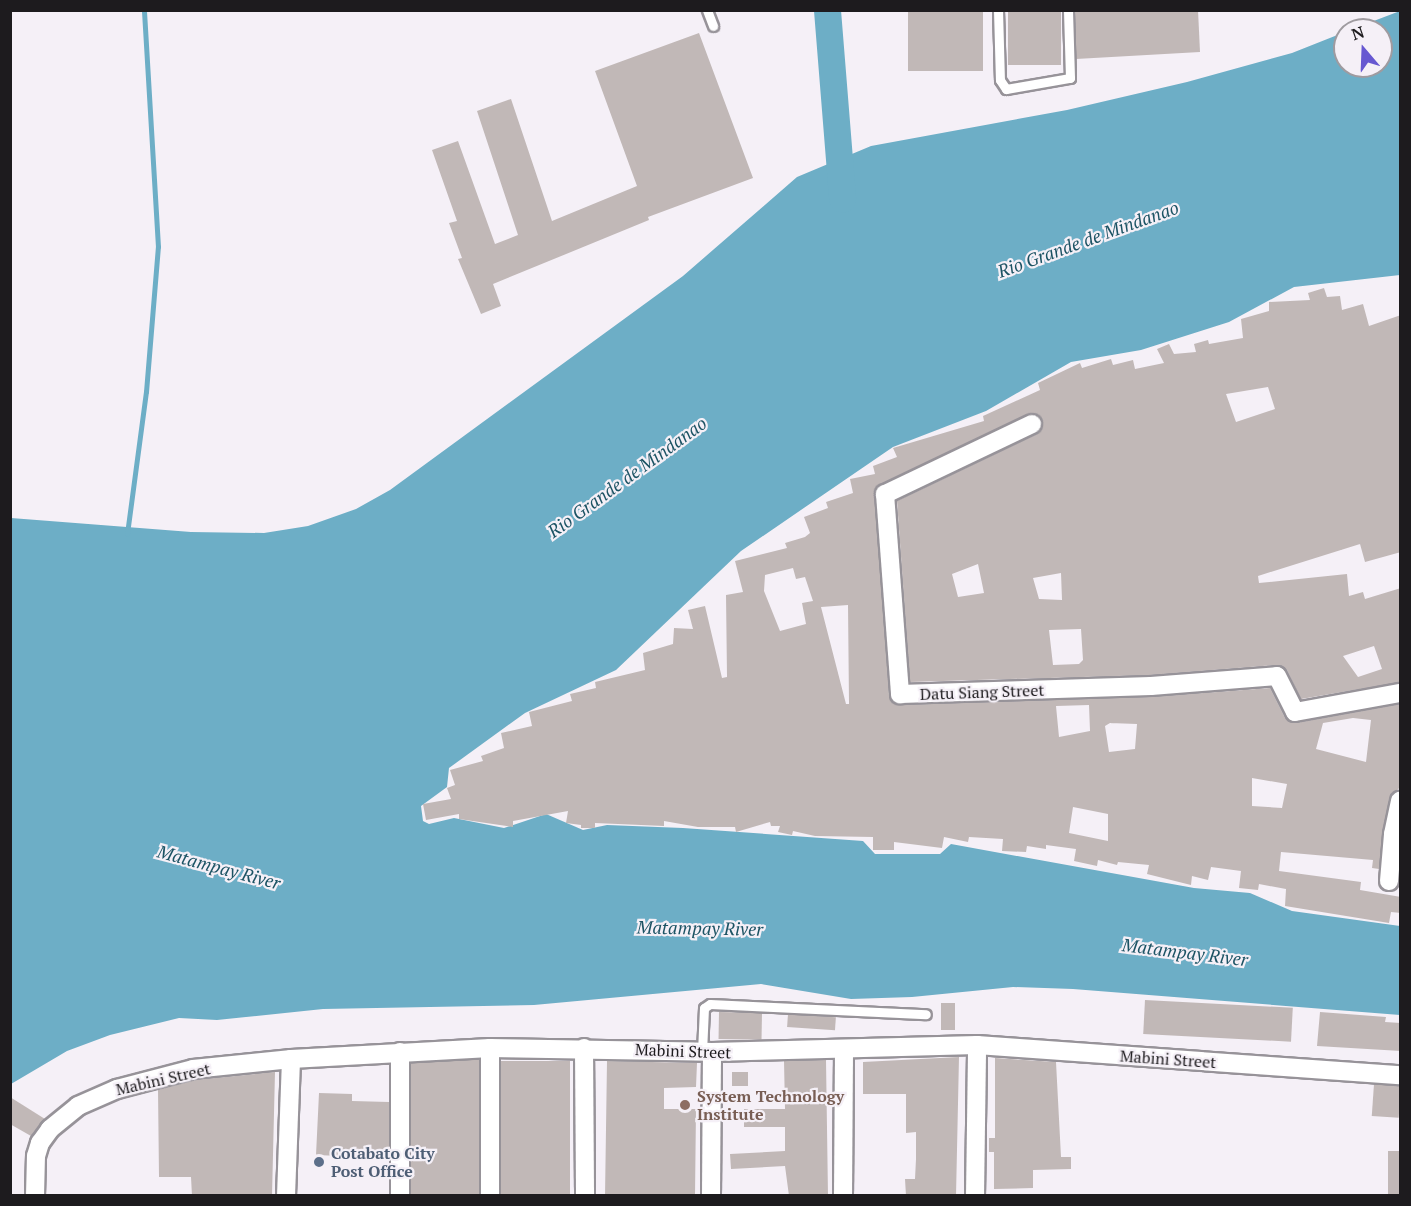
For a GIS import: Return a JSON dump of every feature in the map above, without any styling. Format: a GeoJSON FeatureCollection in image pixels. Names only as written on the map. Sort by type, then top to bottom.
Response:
{"type":"FeatureCollection","features":[{"type":"Feature","properties":{"kind":"street","name":"Datu Siang Street"},"geometry":{"type":"LineString","coordinates":[[1032,424],[885,494],[900,694],[1151,686],[1277,676],[1295,712],[1401,693]]}},
{"type":"Feature","properties":{"kind":"street"},"geometry":{"type":"LineString","coordinates":[[1389,881],[1393,834],[1401,801]]}},
{"type":"Feature","properties":{"kind":"street"},"geometry":{"type":"LineString","coordinates":[[975,1196],[977,1045]]}},
{"type":"Feature","properties":{"kind":"street","name":"Mabini Street"},"geometry":{"type":"LineString","coordinates":[[35,1196],[35,1167],[40,1143],[50,1129],[78,1106],[117,1089],[193,1069],[291,1059],[490,1048],[584,1047],[707,1052],[844,1051],[977,1045],[1401,1075]]}},
{"type":"Feature","properties":{"kind":"street"},"geometry":{"type":"LineString","coordinates":[[584,1047],[585,1196]]}},
{"type":"Feature","properties":{"kind":"street"},"geometry":{"type":"LineString","coordinates":[[490,1048],[490,1196]]}},
{"type":"Feature","properties":{"kind":"street"},"geometry":{"type":"LineString","coordinates":[[843,1196],[844,1051]]}},
{"type":"Feature","properties":{"kind":"street"},"geometry":{"type":"LineString","coordinates":[[400,1052],[400,1196]]}},
{"type":"Feature","properties":{"kind":"street"},"geometry":{"type":"LineString","coordinates":[[707,1052],[711,1196]]}},
{"type":"Feature","properties":{"kind":"street"},"geometry":{"type":"LineString","coordinates":[[286,1196],[291,1059]]}},
{"type":"Feature","properties":{"kind":"lane"},"geometry":{"type":"LineString","coordinates":[[707,10],[712,26]]}},
{"type":"Feature","properties":{"kind":"lane"},"geometry":{"type":"LineString","coordinates":[[998,10],[1000,80],[1006,89],[1070,78],[1068,10]]}},
{"type":"Feature","properties":{"kind":"lane"},"geometry":{"type":"LineString","coordinates":[[707,1052],[704,1008],[710,1004],[926,1014]]}},
{"type":"Feature","properties":{"kind":"water"},"geometry":{"type":"Polygon","coordinates":[[[1400,11],[1400,275],[1294,287],[1229,322],[1141,350],[1071,362],[986,411],[893,447],[741,551],[616,670],[525,713],[449,768],[447,787],[421,806],[423,821],[429,824],[454,818],[504,828],[546,814],[583,830],[607,825],[863,841],[875,854],[940,854],[951,844],[1194,888],[1250,893],[1292,911],[1400,926],[1400,1015],[1073,989],[1013,987],[912,997],[851,999],[761,984],[534,1005],[323,1009],[217,1020],[179,1018],[110,1035],[67,1051],[11,1084],[11,518],[191,532],[264,533],[308,526],[356,509],[390,490],[683,276],[797,177],[871,146],[1067,110],[1187,82],[1292,53],[1333,37],[1333,78],[1393,78],[1393,18],[1382,18],[1400,11]]]}},
{"type":"Feature","properties":{"kind":"building"},"geometry":{"type":"Polygon","coordinates":[[[908,10],[983,10],[983,71],[908,71],[908,10]]]}},
{"type":"Feature","properties":{"kind":"building"},"geometry":{"type":"Polygon","coordinates":[[[1008,10],[1061,10],[1061,65],[1008,65],[1008,10]]]}},
{"type":"Feature","properties":{"kind":"building"},"geometry":{"type":"Polygon","coordinates":[[[1075,10],[1198,10],[1200,52],[1076,59],[1075,10]]]}},
{"type":"Feature","properties":{"kind":"building"},"geometry":{"type":"Polygon","coordinates":[[[699,33],[753,178],[648,217],[649,220],[493,284],[501,306],[481,314],[458,259],[462,258],[449,223],[457,221],[432,150],[458,141],[495,244],[518,235],[477,111],[511,99],[552,221],[637,186],[595,71],[699,33]]]}},
{"type":"Feature","properties":{"kind":"building"},"geometry":{"type":"Polygon","coordinates":[[[1324,288],[1327,297],[1340,296],[1342,310],[1363,304],[1369,326],[1401,315],[1401,552],[1365,562],[1360,544],[1258,576],[1259,583],[1347,574],[1349,596],[1363,592],[1365,599],[1401,588],[1401,682],[1301,699],[1287,670],[1276,665],[1150,675],[910,682],[897,501],[1037,434],[1042,420],[1032,413],[875,489],[889,695],[900,705],[1151,697],[1270,688],[1285,718],[1296,723],[1401,704],[1401,786],[1389,799],[1379,869],[1372,868],[1373,860],[1281,852],[1279,871],[1361,882],[1360,890],[1401,897],[1401,913],[1391,912],[1389,923],[1285,906],[1286,889],[1259,884],[1258,890],[1239,888],[1241,871],[1211,867],[1208,880],[1192,876],[1191,885],[1147,874],[1149,865],[1118,862],[1117,865],[1098,860],[1097,866],[1074,861],[1076,849],[1046,845],[1046,849],[1027,846],[1026,852],[1002,851],[1003,839],[969,837],[968,842],[944,837],[942,848],[894,842],[894,850],[873,850],[873,837],[815,836],[793,831],[792,835],[778,832],[780,826],[771,826],[770,822],[736,832],[735,827],[698,827],[664,821],[664,826],[595,823],[595,828],[581,828],[581,825],[566,823],[568,811],[513,821],[513,827],[459,819],[459,814],[426,820],[423,804],[451,799],[447,788],[455,785],[450,770],[483,761],[481,756],[504,748],[501,733],[532,726],[529,712],[572,701],[570,694],[596,688],[595,682],[645,670],[643,653],[673,644],[674,628],[693,629],[688,610],[705,606],[722,678],[727,677],[726,595],[743,592],[735,561],[787,548],[785,543],[805,537],[810,533],[804,517],[828,508],[826,502],[853,493],[850,479],[875,474],[873,466],[897,457],[893,448],[984,421],[983,416],[1040,390],[1038,383],[1080,363],[1082,368],[1111,359],[1113,365],[1133,360],[1135,369],[1164,363],[1157,349],[1169,344],[1174,354],[1196,352],[1194,344],[1208,340],[1209,344],[1243,338],[1241,319],[1269,311],[1269,302],[1310,300],[1308,293],[1324,288]],[[1268,387],[1226,394],[1236,422],[1275,409],[1268,387]],[[978,564],[952,574],[958,597],[984,593],[978,564]],[[793,568],[765,575],[764,591],[780,631],[806,624],[802,603],[813,601],[805,577],[796,579],[793,568]],[[1061,573],[1033,578],[1039,599],[1062,600],[1061,573]],[[848,605],[821,607],[846,704],[849,704],[848,605]],[[1081,629],[1049,630],[1053,665],[1079,664],[1083,660],[1081,629]],[[1374,646],[1343,656],[1358,677],[1382,669],[1374,646]],[[1089,705],[1056,706],[1059,737],[1090,731],[1089,705]],[[1353,718],[1323,723],[1316,749],[1366,762],[1371,720],[1353,718]],[[1110,723],[1105,726],[1109,752],[1135,749],[1137,724],[1110,723]],[[1252,778],[1252,806],[1282,808],[1287,784],[1252,778]],[[1073,807],[1069,833],[1108,841],[1108,814],[1073,807]]]}},
{"type":"Feature","properties":{"kind":"building"},"geometry":{"type":"Polygon","coordinates":[[[1145,1000],[1293,1008],[1291,1042],[1143,1034],[1145,1000]]]}},
{"type":"Feature","properties":{"kind":"building"},"geometry":{"type":"Polygon","coordinates":[[[941,1003],[955,1003],[955,1030],[941,1030],[941,1003]]]}},
{"type":"Feature","properties":{"kind":"building"},"geometry":{"type":"Polygon","coordinates":[[[719,1012],[762,1013],[762,1040],[719,1039],[719,1012]]]}},
{"type":"Feature","properties":{"kind":"building"},"geometry":{"type":"Polygon","coordinates":[[[1320,1012],[1386,1017],[1385,1022],[1401,1023],[1401,1051],[1317,1046],[1320,1012]]]}},
{"type":"Feature","properties":{"kind":"building"},"geometry":{"type":"Polygon","coordinates":[[[788,1014],[836,1017],[835,1030],[787,1027],[788,1014]]]}},
{"type":"Feature","properties":{"kind":"building"},"geometry":{"type":"Polygon","coordinates":[[[959,1057],[956,1196],[906,1196],[905,1179],[915,1179],[916,1132],[906,1133],[906,1094],[863,1094],[863,1062],[959,1057]]]}},
{"type":"Feature","properties":{"kind":"building"},"geometry":{"type":"Polygon","coordinates":[[[995,1058],[1056,1062],[1061,1157],[1071,1157],[1071,1169],[1033,1170],[1033,1188],[994,1189],[994,1152],[989,1152],[989,1138],[995,1138],[995,1058]]]}},
{"type":"Feature","properties":{"kind":"building"},"geometry":{"type":"Polygon","coordinates":[[[411,1060],[479,1060],[479,1196],[411,1196],[411,1060]]]}},
{"type":"Feature","properties":{"kind":"building"},"geometry":{"type":"Polygon","coordinates":[[[826,1060],[828,1196],[789,1196],[785,1166],[731,1169],[730,1154],[785,1151],[785,1127],[744,1127],[744,1109],[785,1109],[784,1061],[826,1060]]]}},
{"type":"Feature","properties":{"kind":"building"},"geometry":{"type":"Polygon","coordinates":[[[501,1061],[570,1061],[570,1196],[501,1196],[501,1061]]]}},
{"type":"Feature","properties":{"kind":"building"},"geometry":{"type":"Polygon","coordinates":[[[607,1061],[697,1063],[696,1087],[664,1088],[664,1109],[696,1109],[695,1196],[605,1196],[607,1061]]]}},
{"type":"Feature","properties":{"kind":"building"},"geometry":{"type":"Polygon","coordinates":[[[275,1072],[272,1196],[192,1196],[191,1177],[159,1177],[158,1090],[195,1080],[275,1072]]]}},
{"type":"Feature","properties":{"kind":"building"},"geometry":{"type":"Polygon","coordinates":[[[732,1072],[748,1072],[748,1086],[732,1086],[732,1072]]]}},
{"type":"Feature","properties":{"kind":"building"},"geometry":{"type":"Polygon","coordinates":[[[1374,1084],[1400,1086],[1399,1118],[1372,1116],[1374,1084]]]}},
{"type":"Feature","properties":{"kind":"building"},"geometry":{"type":"Polygon","coordinates":[[[319,1093],[352,1094],[352,1101],[389,1102],[389,1158],[316,1155],[319,1093]]]}},
{"type":"Feature","properties":{"kind":"building"},"geometry":{"type":"Polygon","coordinates":[[[10,1097],[45,1119],[31,1136],[10,1124],[10,1097]]]}},
{"type":"Feature","properties":{"kind":"building"},"geometry":{"type":"Polygon","coordinates":[[[1388,1151],[1400,1151],[1400,1196],[1388,1196],[1388,1151]]]}},
{"type":"Feature","properties":{"kind":"waterway"},"geometry":{"type":"LineString","coordinates":[[127,534],[146,392],[158,247],[144,10]]}},
{"type":"Feature","properties":{"kind":"waterway"},"geometry":{"type":"LineString","coordinates":[[827,10],[842,198]]}},
{"type":"Feature","properties":{"kind":"place","name":"System Technology Institute"},"geometry":{"type":"Point","coordinates":[685,1105]}},
{"type":"Feature","properties":{"kind":"place","name":"Cotabato City Post Office"},"geometry":{"type":"Point","coordinates":[319,1162]}},
{"type":"Feature","properties":{"kind":"water label","name":"Rio Grande de Mindanao"},"geometry":{"type":"Point","coordinates":[1088,239]}},
{"type":"Feature","properties":{"kind":"water label","name":"Rio Grande de Mindanao"},"geometry":{"type":"Point","coordinates":[627,477]}},
{"type":"Feature","properties":{"kind":"water label","name":"Matampay River"},"geometry":{"type":"Point","coordinates":[219,867]}},
{"type":"Feature","properties":{"kind":"water label","name":"Matampay River"},"geometry":{"type":"Point","coordinates":[700,928]}},
{"type":"Feature","properties":{"kind":"water label","name":"Matampay River"},"geometry":{"type":"Point","coordinates":[1185,952]}}]}
